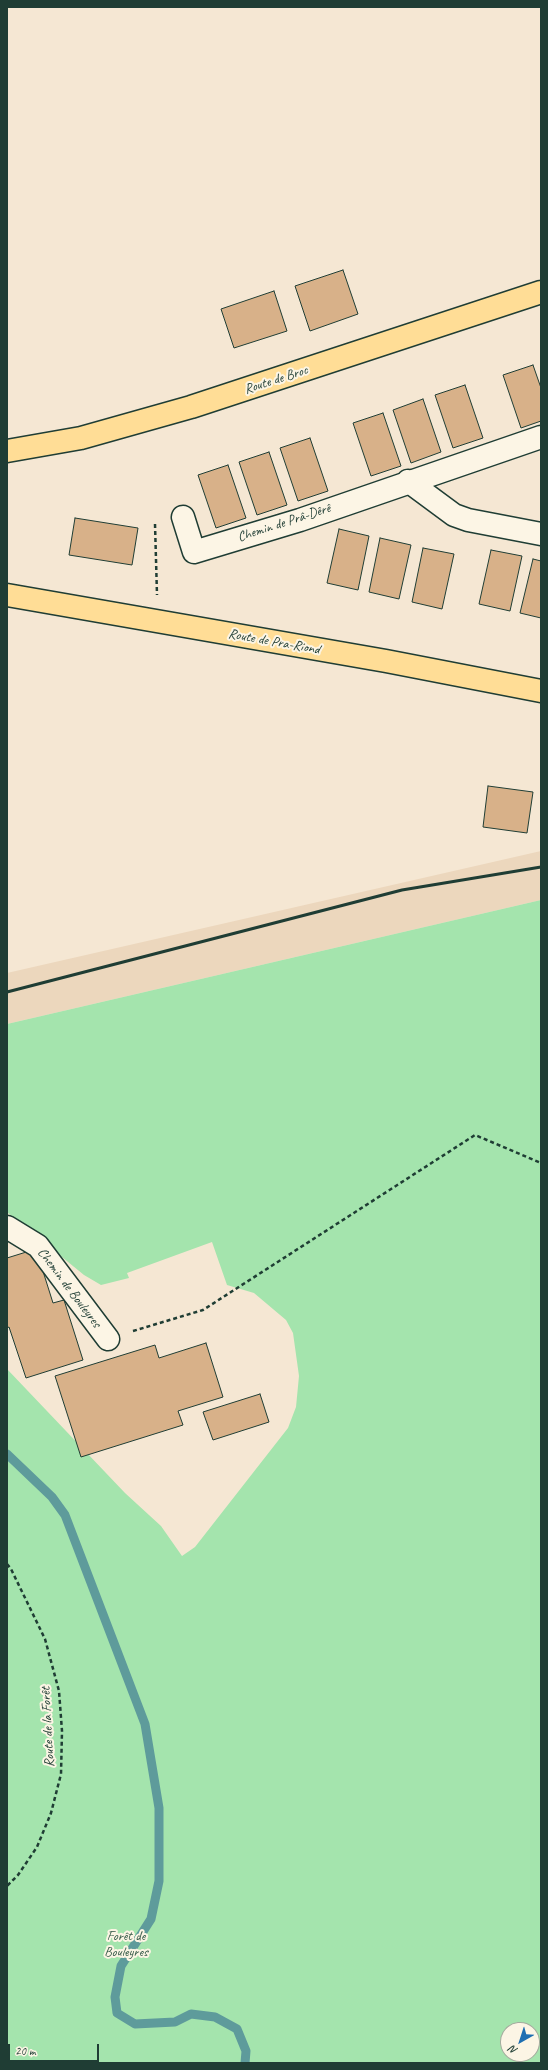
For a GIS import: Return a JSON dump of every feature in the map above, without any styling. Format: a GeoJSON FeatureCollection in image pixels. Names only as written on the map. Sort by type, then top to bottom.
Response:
{"type":"FeatureCollection","features":[{"type":"Feature","properties":{"kind":"main road","name":"Route de Broc"},"geometry":{"type":"LineString","coordinates":[[7,451],[81,438],[191,407],[541,292]]}},
{"type":"Feature","properties":{"kind":"main road","name":"Route de Pra-Riond"},"geometry":{"type":"LineString","coordinates":[[7,595],[386,661],[541,691]]}},
{"type":"Feature","properties":{"kind":"street","name":"Chemin de Prâ-Dêrê"},"geometry":{"type":"LineString","coordinates":[[183,517],[194,552],[300,520],[408,481],[541,437]]}},
{"type":"Feature","properties":{"kind":"street"},"geometry":{"type":"LineString","coordinates":[[408,481],[454,515],[468,520],[541,534]]}},
{"type":"Feature","properties":{"kind":"street","name":"Chemin de Bouleyres"},"geometry":{"type":"LineString","coordinates":[[7,1227],[38,1246],[108,1339]]}},
{"type":"Feature","properties":{"kind":"path"},"geometry":{"type":"LineString","coordinates":[[157,601],[155,519],[183,517]]}},
{"type":"Feature","properties":{"kind":"path"},"geometry":{"type":"LineString","coordinates":[[108,1339],[203,1310],[475,1135],[541,1163]]}},
{"type":"Feature","properties":{"kind":"path","name":"Route de la Forêt"},"geometry":{"type":"LineString","coordinates":[[7,1564],[11,1569],[44,1639],[59,1691],[62,1731],[61,1774],[51,1813],[37,1847],[18,1875],[7,1886]]}},
{"type":"Feature","properties":{"kind":"shaded area"},"geometry":{"type":"Polygon","coordinates":[[[541,851],[541,900],[7,1024],[7,973],[541,851]]]}},
{"type":"Feature","properties":{"kind":"green space","name":"Forêt de Bouleyres"},"geometry":{"type":"Polygon","coordinates":[[[541,900],[541,2063],[7,2063],[7,1369],[125,1493],[161,1526],[182,1556],[195,1547],[288,1428],[296,1407],[299,1376],[293,1333],[286,1320],[254,1293],[227,1285],[212,1242],[127,1273],[129,1278],[101,1285],[84,1275],[8,1213],[7,1024],[541,900]]]}},
{"type":"Feature","properties":{"kind":"building"},"geometry":{"type":"Polygon","coordinates":[[[343,270],[358,314],[310,331],[295,286],[343,270]]]}},
{"type":"Feature","properties":{"kind":"building"},"geometry":{"type":"Polygon","coordinates":[[[274,291],[287,331],[234,348],[221,309],[274,291]]]}},
{"type":"Feature","properties":{"kind":"building"},"geometry":{"type":"Polygon","coordinates":[[[533,365],[541,388],[541,421],[521,428],[503,375],[533,365]]]}},
{"type":"Feature","properties":{"kind":"building"},"geometry":{"type":"Polygon","coordinates":[[[465,385],[483,438],[453,448],[435,395],[465,385]]]}},
{"type":"Feature","properties":{"kind":"building"},"geometry":{"type":"Polygon","coordinates":[[[423,399],[441,452],[411,463],[393,410],[423,399]]]}},
{"type":"Feature","properties":{"kind":"building"},"geometry":{"type":"Polygon","coordinates":[[[383,413],[401,466],[371,476],[353,423],[383,413]]]}},
{"type":"Feature","properties":{"kind":"building"},"geometry":{"type":"Polygon","coordinates":[[[310,438],[328,491],[298,501],[280,448],[310,438]]]}},
{"type":"Feature","properties":{"kind":"building"},"geometry":{"type":"Polygon","coordinates":[[[269,452],[287,505],[257,515],[239,462],[269,452]]]}},
{"type":"Feature","properties":{"kind":"building"},"geometry":{"type":"Polygon","coordinates":[[[228,465],[246,518],[216,528],[198,475],[228,465]]]}},
{"type":"Feature","properties":{"kind":"building"},"geometry":{"type":"Polygon","coordinates":[[[75,518],[138,528],[132,565],[69,555],[75,518]]]}},
{"type":"Feature","properties":{"kind":"building"},"geometry":{"type":"Polygon","coordinates":[[[339,529],[369,536],[358,590],[327,583],[339,529]]]}},
{"type":"Feature","properties":{"kind":"building"},"geometry":{"type":"Polygon","coordinates":[[[380,538],[411,545],[399,599],[369,592],[380,538]]]}},
{"type":"Feature","properties":{"kind":"building"},"geometry":{"type":"Polygon","coordinates":[[[423,548],[454,554],[442,609],[412,602],[423,548]]]}},
{"type":"Feature","properties":{"kind":"building"},"geometry":{"type":"Polygon","coordinates":[[[491,550],[522,556],[510,611],[479,604],[491,550]]]}},
{"type":"Feature","properties":{"kind":"building"},"geometry":{"type":"Polygon","coordinates":[[[533,559],[541,561],[541,618],[520,613],[533,559]]]}},
{"type":"Feature","properties":{"kind":"building"},"geometry":{"type":"Polygon","coordinates":[[[488,786],[533,792],[527,833],[483,827],[488,786]]]}},
{"type":"Feature","properties":{"kind":"building"},"geometry":{"type":"Polygon","coordinates":[[[36,1249],[53,1303],[64,1300],[83,1360],[26,1378],[9,1327],[7,1328],[7,1258],[36,1249]]]}},
{"type":"Feature","properties":{"kind":"building"},"geometry":{"type":"Polygon","coordinates":[[[206,1343],[223,1397],[178,1411],[183,1425],[81,1457],[55,1376],[155,1345],[159,1358],[206,1343]]]}},
{"type":"Feature","properties":{"kind":"building"},"geometry":{"type":"Polygon","coordinates":[[[260,1394],[269,1422],[213,1440],[203,1412],[260,1394]]]}},
{"type":"Feature","properties":{"kind":"waterway"},"geometry":{"type":"LineString","coordinates":[[7,1454],[52,1497],[65,1515],[145,1724],[159,1808],[159,1881],[151,1919],[121,1966],[115,1997],[117,2013],[135,2024],[175,2022],[191,2014],[215,2017],[237,2029],[246,2051],[245,2063]]}},
{"type":"Feature","properties":{"kind":"railway"},"geometry":{"type":"LineString","coordinates":[[7,992],[402,890],[541,867]]}}]}
